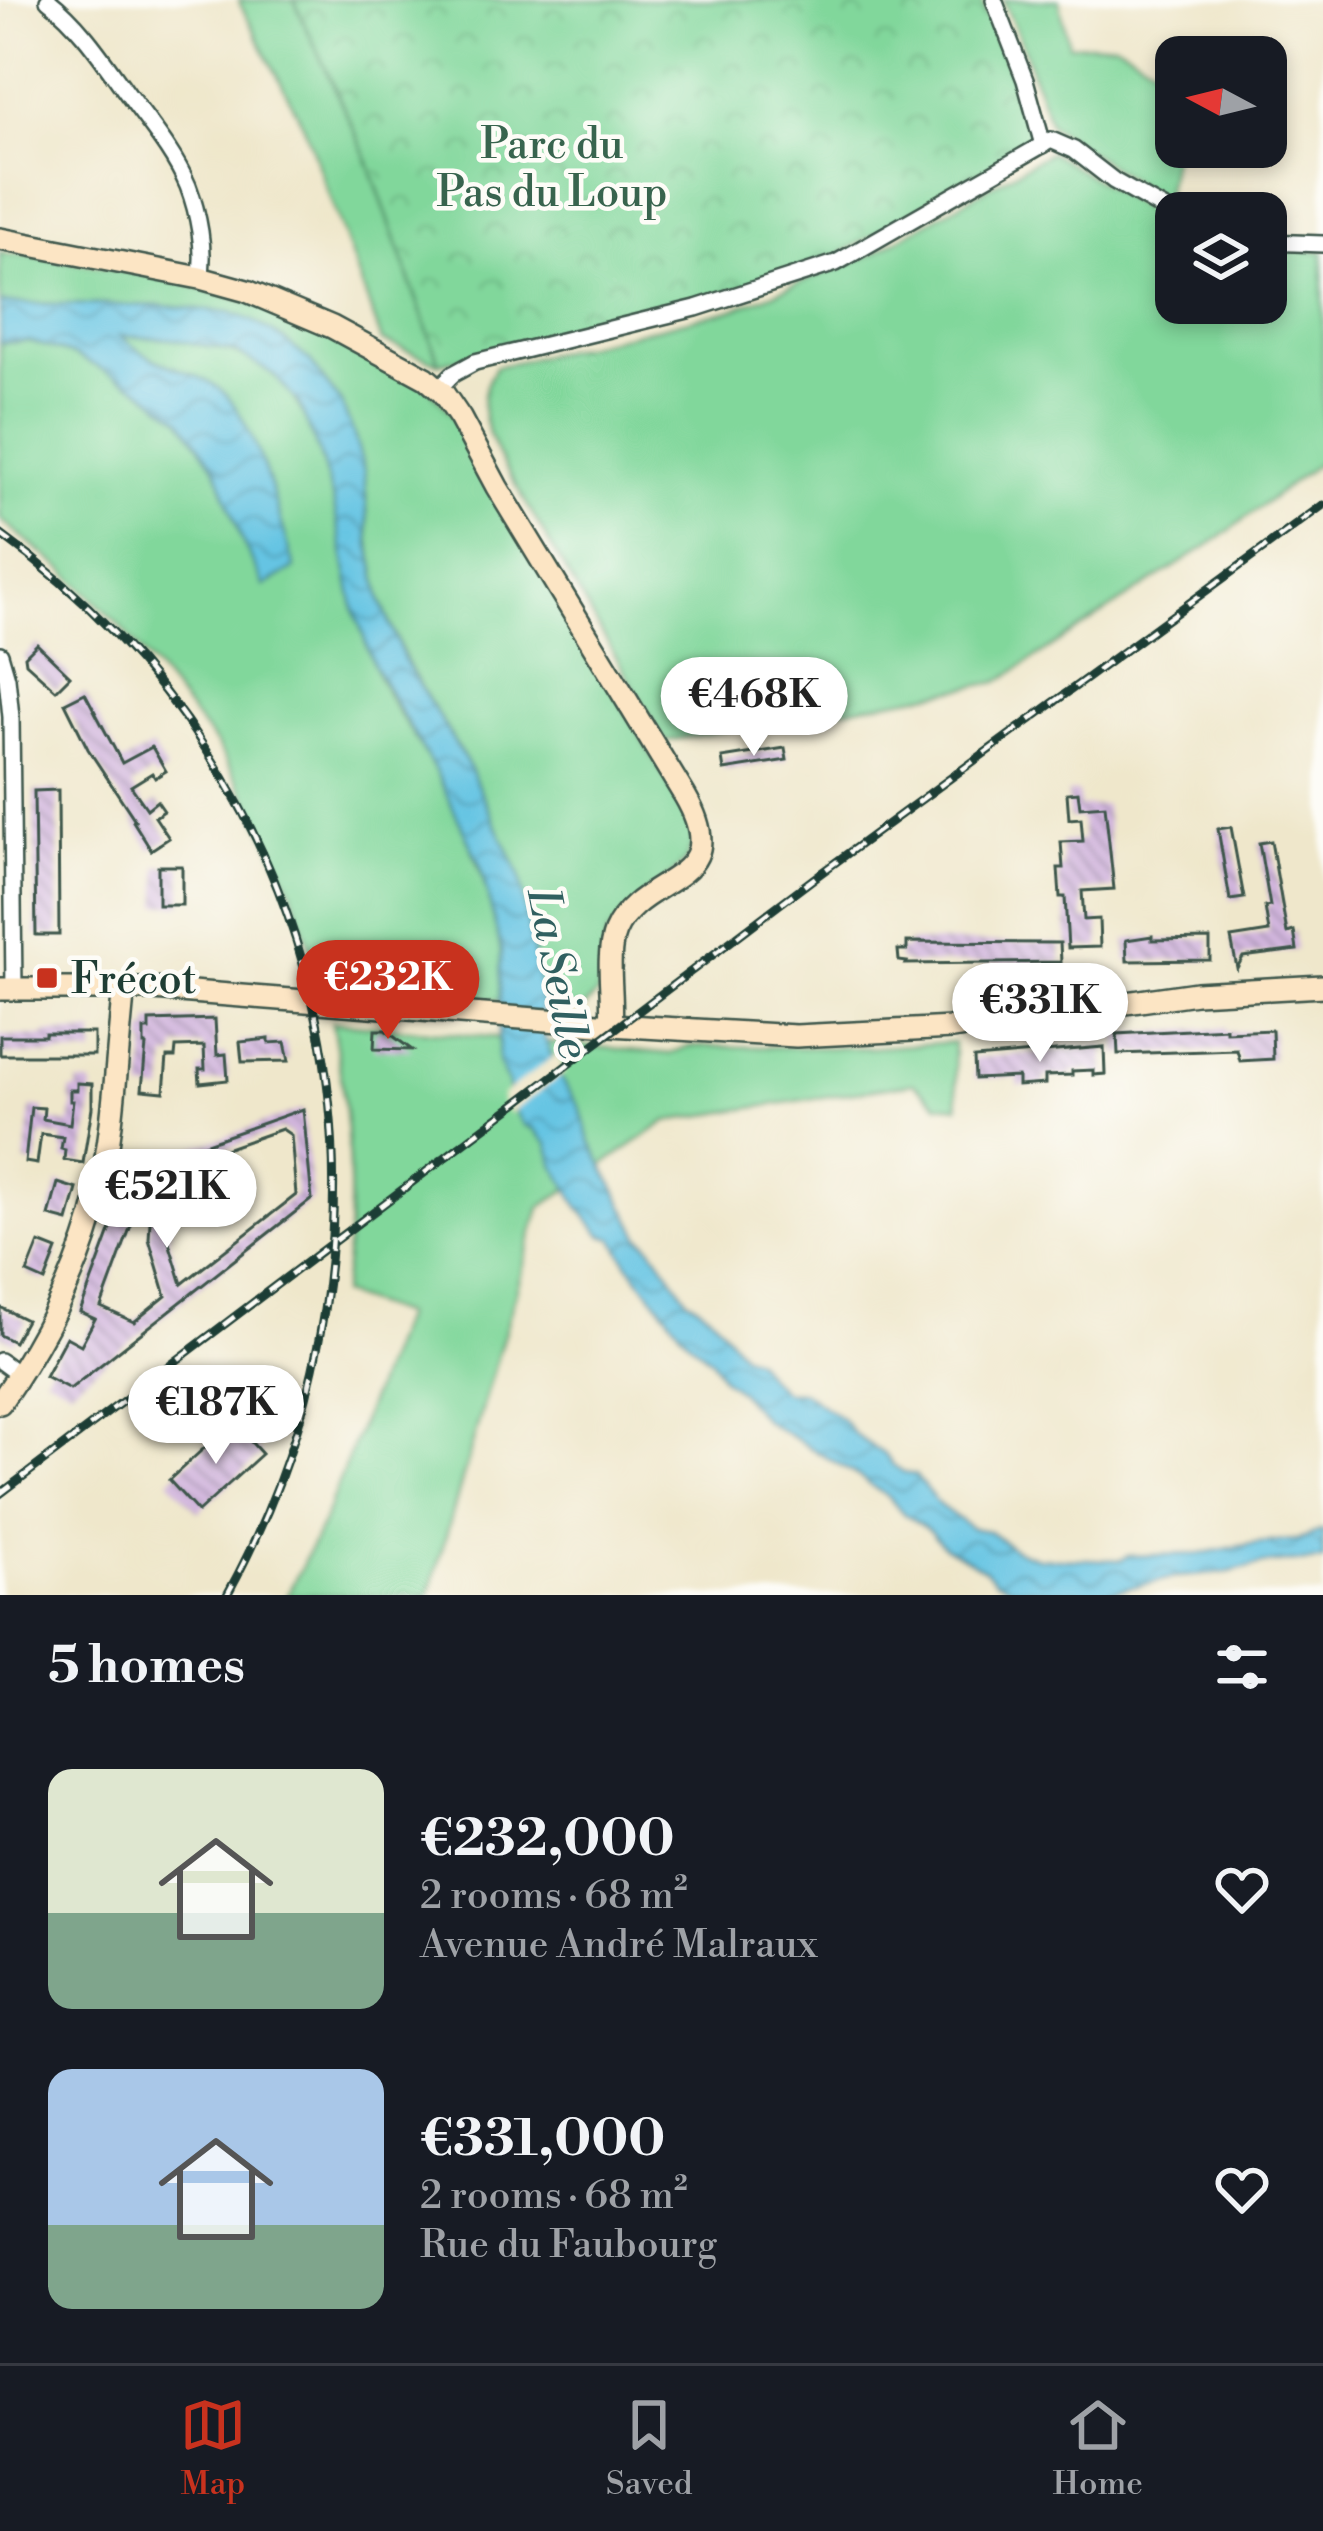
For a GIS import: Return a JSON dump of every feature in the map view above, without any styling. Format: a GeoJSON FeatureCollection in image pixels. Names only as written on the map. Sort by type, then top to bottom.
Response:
{"type":"FeatureCollection","features":[{"type":"Feature","properties":{"kind":"street"},"geometry":{"type":"LineString","coordinates":[[48,0],[89,41],[176,164],[196,216],[200,278]]}},
{"type":"Feature","properties":{"kind":"street"},"geometry":{"type":"LineString","coordinates":[[994,0],[1025,80],[1043,146]]}},
{"type":"Feature","properties":{"kind":"street"},"geometry":{"type":"LineString","coordinates":[[439,388],[476,362],[696,308],[836,263],[1051,140],[1155,204]]}},
{"type":"Feature","properties":{"kind":"street"},"geometry":{"type":"LineString","coordinates":[[0,239],[247,291],[332,327],[413,369],[439,388],[700,826],[700,845],[690,866],[634,908],[616,930],[611,955],[611,1025]]}},
{"type":"Feature","properties":{"kind":"street"},"geometry":{"type":"LineString","coordinates":[[1287,243],[1323,244]]}},
{"type":"Feature","properties":{"kind":"street"},"geometry":{"type":"LineString","coordinates":[[0,656],[11,717],[7,989],[124,988],[765,1035],[952,1028],[1196,992],[1323,986]]}},
{"type":"Feature","properties":{"kind":"street"},"geometry":{"type":"LineString","coordinates":[[0,1403],[68,1285],[99,1192],[124,988]]}},
{"type":"Feature","properties":{"kind":"street"},"geometry":{"type":"LineString","coordinates":[[0,1361],[19,1375]]}},
{"type":"Feature","properties":{"kind":"green space"},"geometry":{"type":"Polygon","coordinates":[[[238,0],[294,0],[367,158],[439,363],[382,341],[304,126],[238,0]]]}},
{"type":"Feature","properties":{"kind":"green space","name":"Parc du Pas du Loup"},"geometry":{"type":"Polygon","coordinates":[[[294,0],[981,0],[1035,132],[1029,147],[838,255],[672,308],[439,363],[367,158],[294,0]]]}},
{"type":"Feature","properties":{"kind":"green space"},"geometry":{"type":"Polygon","coordinates":[[[1003,0],[1059,0],[1069,45],[1115,43],[1154,66],[1155,168],[1170,168],[1166,192],[1155,192],[1155,196],[1050,125],[1003,0]]]}},
{"type":"Feature","properties":{"kind":"green space"},"geometry":{"type":"Polygon","coordinates":[[[1050,152],[1155,214],[1155,324],[1287,324],[1287,250],[1323,251],[1323,459],[1222,536],[998,682],[665,741],[498,455],[485,422],[483,400],[489,378],[495,367],[734,309],[873,254],[1050,152]]]}},
{"type":"Feature","properties":{"kind":"green space"},"geometry":{"type":"Polygon","coordinates":[[[0,252],[162,277],[298,316],[427,386],[450,412],[691,822],[694,841],[685,862],[607,934],[598,993],[584,1008],[542,1003],[530,927],[468,765],[406,662],[381,601],[369,539],[364,470],[354,435],[341,403],[310,361],[283,339],[229,312],[0,303],[0,252]]]}},
{"type":"Feature","properties":{"kind":"green space"},"geometry":{"type":"Polygon","coordinates":[[[105,336],[170,338],[213,346],[271,373],[293,397],[324,467],[373,663],[448,794],[483,878],[500,945],[501,1000],[321,982],[291,888],[217,745],[123,629],[64,570],[0,519],[0,343],[105,336]]]}},
{"type":"Feature","properties":{"kind":"green space"},"geometry":{"type":"Polygon","coordinates":[[[332,1022],[671,1054],[688,1046],[868,1048],[953,1042],[958,1106],[938,1104],[913,1083],[667,1121],[540,1208],[429,1595],[287,1595],[323,1523],[403,1315],[341,1294],[349,1226],[348,1158],[332,1022]]]}},
{"type":"Feature","properties":{"kind":"water"},"geometry":{"type":"Polygon","coordinates":[[[0,303],[229,312],[283,339],[310,361],[341,403],[364,470],[369,539],[381,601],[405,662],[468,765],[519,874],[542,1003],[540,1026],[559,1075],[580,1108],[590,1141],[640,1236],[688,1299],[712,1316],[743,1355],[755,1359],[784,1392],[803,1392],[842,1419],[893,1465],[915,1475],[939,1505],[971,1528],[988,1531],[1015,1550],[1038,1558],[1121,1560],[1297,1540],[1323,1530],[1323,1560],[1177,1577],[1097,1595],[1014,1588],[995,1581],[984,1569],[945,1547],[861,1478],[764,1420],[689,1341],[613,1238],[602,1235],[580,1209],[548,1144],[524,1125],[509,1103],[508,1083],[498,1062],[501,949],[480,865],[437,774],[373,664],[354,608],[333,500],[299,404],[273,374],[236,352],[173,339],[119,336],[153,359],[218,388],[244,421],[295,568],[264,586],[216,469],[181,419],[139,388],[71,354],[29,341],[0,343],[0,303]]]}},
{"type":"Feature","properties":{"kind":"pier"},"geometry":{"type":"Polygon","coordinates":[[[558,1053],[565,1073],[510,1114],[502,1095],[558,1053]]]}},
{"type":"Feature","properties":{"kind":"building"},"geometry":{"type":"Polygon","coordinates":[[[37,644],[70,676],[56,690],[26,663],[25,656],[37,644]]]}},
{"type":"Feature","properties":{"kind":"building"},"geometry":{"type":"Polygon","coordinates":[[[85,693],[122,763],[152,747],[166,771],[155,778],[152,773],[131,786],[147,809],[157,801],[164,811],[155,817],[169,838],[151,850],[65,703],[85,693]]]}},
{"type":"Feature","properties":{"kind":"building"},"geometry":{"type":"Polygon","coordinates":[[[785,748],[787,760],[724,770],[722,758],[785,748]]]}},
{"type":"Feature","properties":{"kind":"building"},"geometry":{"type":"Polygon","coordinates":[[[58,790],[59,935],[36,935],[34,791],[58,790]]]}},
{"type":"Feature","properties":{"kind":"building"},"geometry":{"type":"Polygon","coordinates":[[[1078,792],[1080,807],[1105,805],[1114,889],[1082,891],[1084,920],[1099,919],[1100,947],[1068,948],[1065,897],[1060,897],[1061,842],[1083,841],[1081,818],[1069,819],[1067,793],[1078,792]]]}},
{"type":"Feature","properties":{"kind":"building"},"geometry":{"type":"Polygon","coordinates":[[[1231,827],[1244,898],[1230,900],[1218,829],[1231,827]]]}},
{"type":"Feature","properties":{"kind":"building"},"geometry":{"type":"Polygon","coordinates":[[[1271,841],[1287,933],[1294,931],[1297,950],[1243,957],[1237,968],[1231,938],[1269,932],[1265,907],[1270,906],[1259,843],[1271,841]]]}},
{"type":"Feature","properties":{"kind":"building"},"geometry":{"type":"Polygon","coordinates":[[[158,866],[182,866],[182,905],[158,905],[158,866]]]}},
{"type":"Feature","properties":{"kind":"building"},"geometry":{"type":"Polygon","coordinates":[[[1152,936],[1152,940],[1210,939],[1210,960],[1127,961],[1126,940],[1152,936]]]}},
{"type":"Feature","properties":{"kind":"building"},"geometry":{"type":"Polygon","coordinates":[[[907,942],[1060,943],[1061,962],[906,964],[899,961],[898,950],[907,950],[907,942]]]}},
{"type":"Feature","properties":{"kind":"building"},"geometry":{"type":"Polygon","coordinates":[[[215,1019],[217,1055],[226,1054],[228,1080],[200,1083],[204,1046],[176,1047],[175,1057],[167,1057],[164,1092],[142,1090],[144,1030],[149,1030],[149,1021],[215,1019]]]}},
{"type":"Feature","properties":{"kind":"building"},"geometry":{"type":"Polygon","coordinates":[[[1226,1028],[1226,1032],[1272,1030],[1273,1059],[1240,1061],[1237,1050],[1118,1054],[1117,1034],[1226,1028]]]}},
{"type":"Feature","properties":{"kind":"building"},"geometry":{"type":"Polygon","coordinates":[[[375,1030],[385,1030],[412,1050],[374,1049],[375,1030]]]}},
{"type":"Feature","properties":{"kind":"building"},"geometry":{"type":"Polygon","coordinates":[[[94,1033],[94,1055],[0,1055],[0,1036],[94,1033]]]}},
{"type":"Feature","properties":{"kind":"building"},"geometry":{"type":"Polygon","coordinates":[[[269,1039],[269,1043],[285,1042],[289,1061],[242,1062],[240,1042],[269,1039]]]}},
{"type":"Feature","properties":{"kind":"building"},"geometry":{"type":"Polygon","coordinates":[[[1104,1047],[1105,1074],[1072,1071],[1072,1075],[1045,1076],[1045,1084],[1018,1086],[1018,1077],[975,1079],[974,1058],[1104,1047]]]}},
{"type":"Feature","properties":{"kind":"building"},"geometry":{"type":"Polygon","coordinates":[[[77,1083],[92,1084],[83,1163],[64,1160],[63,1137],[41,1134],[37,1164],[25,1162],[31,1107],[44,1108],[43,1119],[70,1124],[70,1090],[77,1090],[77,1083]]]}},
{"type":"Feature","properties":{"kind":"building"},"geometry":{"type":"Polygon","coordinates":[[[303,1109],[312,1199],[70,1389],[45,1376],[66,1337],[81,1345],[95,1319],[80,1312],[112,1226],[127,1165],[151,1171],[101,1307],[134,1322],[166,1296],[149,1239],[153,1171],[183,1179],[168,1239],[182,1284],[296,1195],[291,1135],[282,1129],[194,1160],[190,1149],[303,1109]]]}},
{"type":"Feature","properties":{"kind":"building"},"geometry":{"type":"Polygon","coordinates":[[[58,1183],[77,1189],[68,1221],[49,1216],[58,1183]]]}},
{"type":"Feature","properties":{"kind":"building"},"geometry":{"type":"Polygon","coordinates":[[[39,1243],[57,1250],[45,1281],[27,1273],[39,1243]]]}},
{"type":"Feature","properties":{"kind":"building"},"geometry":{"type":"Polygon","coordinates":[[[0,1307],[26,1320],[14,1342],[0,1335],[0,1307]]]}},
{"type":"Feature","properties":{"kind":"building"},"geometry":{"type":"Polygon","coordinates":[[[233,1422],[262,1454],[198,1512],[169,1480],[233,1422]]]}},
{"type":"Feature","properties":{"kind":"railway"},"geometry":{"type":"LineString","coordinates":[[0,1494],[821,873],[1323,505]]}},
{"type":"Feature","properties":{"kind":"railway"},"geometry":{"type":"LineString","coordinates":[[0,534],[116,635],[208,752],[275,882],[317,1020],[333,1164],[324,1310],[289,1455],[227,1595]]}},
{"type":"Feature","properties":{"kind":"place","name":"Frécot"},"geometry":{"type":"Point","coordinates":[47,978]}},
{"type":"Feature","properties":{"kind":"water label","name":"La Seille"},"geometry":{"type":"Point","coordinates":[560,973]}}]}
